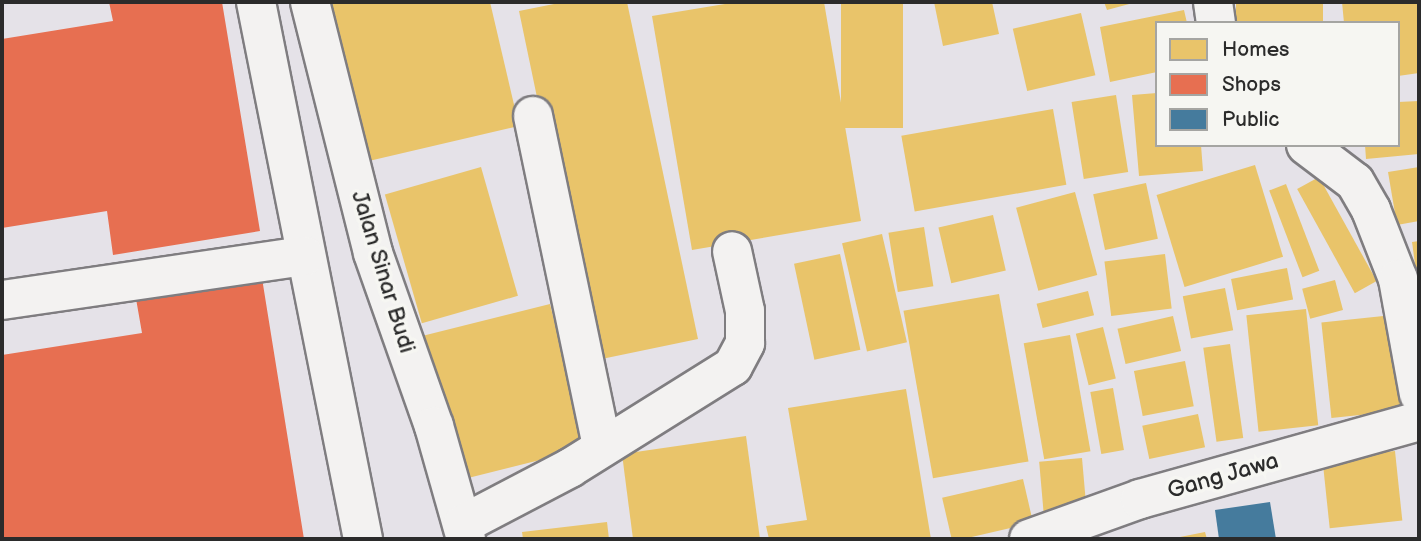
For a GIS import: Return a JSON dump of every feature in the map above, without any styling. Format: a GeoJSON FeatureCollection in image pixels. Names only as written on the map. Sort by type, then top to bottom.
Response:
{"type":"FeatureCollection","features":[{"type":"Feature","properties":{"kind":"street"},"geometry":{"type":"LineString","coordinates":[[256,2],[363,539]]}},
{"type":"Feature","properties":{"kind":"street","name":"Jalan Sinar Budi"},"geometry":{"type":"LineString","coordinates":[[310,2],[373,253],[434,426],[464,532]]}},
{"type":"Feature","properties":{"kind":"street"},"geometry":{"type":"LineString","coordinates":[[1213,2],[1216,21]]}},
{"type":"Feature","properties":{"kind":"street"},"geometry":{"type":"LineString","coordinates":[[533,116],[602,447]]}},
{"type":"Feature","properties":{"kind":"street"},"geometry":{"type":"LineString","coordinates":[[1309,147],[1355,182],[1371,210],[1398,279],[1419,394]]}},
{"type":"Feature","properties":{"kind":"street"},"geometry":{"type":"LineString","coordinates":[[464,532],[733,366],[745,343],[745,311],[732,251]]}},
{"type":"Feature","properties":{"kind":"street"},"geometry":{"type":"LineString","coordinates":[[2,300],[306,256]]}},
{"type":"Feature","properties":{"kind":"street","name":"Gang Jawa"},"geometry":{"type":"LineString","coordinates":[[1029,539],[1140,499],[1419,421]]}},
{"type":"Feature","properties":{"kind":"building: Homes"},"geometry":{"type":"Polygon","coordinates":[[[317,2],[490,2],[519,126],[356,164],[317,2]]]}},
{"type":"Feature","properties":{"kind":"building: Homes"},"geometry":{"type":"Polygon","coordinates":[[[564,2],[627,2],[698,339],[592,361],[519,11],[564,2]]]}},
{"type":"Feature","properties":{"kind":"building: Homes"},"geometry":{"type":"Polygon","coordinates":[[[737,2],[824,2],[861,221],[692,250],[652,16],[737,2]]]}},
{"type":"Feature","properties":{"kind":"building: Homes"},"geometry":{"type":"Polygon","coordinates":[[[841,2],[903,2],[903,128],[841,128],[841,2]]]}},
{"type":"Feature","properties":{"kind":"building: Homes"},"geometry":{"type":"Polygon","coordinates":[[[934,2],[992,2],[999,34],[943,46],[934,2]]]}},
{"type":"Feature","properties":{"kind":"building: Homes"},"geometry":{"type":"Polygon","coordinates":[[[1104,2],[1133,2],[1133,3],[1107,10],[1104,2]]]}},
{"type":"Feature","properties":{"kind":"building: Homes"},"geometry":{"type":"Polygon","coordinates":[[[1236,2],[1323,2],[1323,21],[1236,21],[1236,2]]]}},
{"type":"Feature","properties":{"kind":"building: Homes"},"geometry":{"type":"Polygon","coordinates":[[[1342,2],[1419,2],[1419,73],[1400,76],[1400,21],[1344,21],[1342,2]]]}},
{"type":"Feature","properties":{"kind":"building: Homes"},"geometry":{"type":"Polygon","coordinates":[[[1184,10],[1187,21],[1155,21],[1155,72],[1110,82],[1100,27],[1184,10]]]}},
{"type":"Feature","properties":{"kind":"building: Homes"},"geometry":{"type":"Polygon","coordinates":[[[1081,13],[1095,75],[1027,91],[1013,29],[1081,13]]]}},
{"type":"Feature","properties":{"kind":"building: Homes"},"geometry":{"type":"Polygon","coordinates":[[[1155,93],[1155,147],[1201,147],[1203,171],[1139,176],[1132,95],[1155,93]]]}},
{"type":"Feature","properties":{"kind":"building: Homes"},"geometry":{"type":"Polygon","coordinates":[[[1116,95],[1128,172],[1084,179],[1072,102],[1116,95]]]}},
{"type":"Feature","properties":{"kind":"building: Homes"},"geometry":{"type":"Polygon","coordinates":[[[1419,101],[1419,154],[1366,159],[1365,147],[1400,147],[1400,102],[1419,101]]]}},
{"type":"Feature","properties":{"kind":"building: Homes"},"geometry":{"type":"Polygon","coordinates":[[[1053,109],[1066,185],[915,212],[901,136],[1053,109]]]}},
{"type":"Feature","properties":{"kind":"building: Homes"},"geometry":{"type":"Polygon","coordinates":[[[1255,165],[1283,257],[1185,287],[1157,195],[1255,165]]]}},
{"type":"Feature","properties":{"kind":"building: Homes"},"geometry":{"type":"Polygon","coordinates":[[[481,167],[518,296],[422,323],[385,195],[481,167]]]}},
{"type":"Feature","properties":{"kind":"building: Homes"},"geometry":{"type":"Polygon","coordinates":[[[1419,167],[1419,221],[1397,225],[1388,172],[1419,167]]]}},
{"type":"Feature","properties":{"kind":"building: Homes"},"geometry":{"type":"Polygon","coordinates":[[[1319,177],[1377,281],[1355,293],[1297,189],[1319,177]]]}},
{"type":"Feature","properties":{"kind":"building: Homes"},"geometry":{"type":"Polygon","coordinates":[[[1146,183],[1158,239],[1105,250],[1093,194],[1146,183]]]}},
{"type":"Feature","properties":{"kind":"building: Homes"},"geometry":{"type":"Polygon","coordinates":[[[1286,184],[1319,271],[1303,277],[1269,190],[1286,184]]]}},
{"type":"Feature","properties":{"kind":"building: Homes"},"geometry":{"type":"Polygon","coordinates":[[[1075,192],[1097,275],[1038,291],[1016,208],[1075,192]]]}},
{"type":"Feature","properties":{"kind":"building: Homes"},"geometry":{"type":"Polygon","coordinates":[[[993,215],[1006,271],[951,283],[938,228],[993,215]]]}},
{"type":"Feature","properties":{"kind":"building: Homes"},"geometry":{"type":"Polygon","coordinates":[[[924,227],[933,286],[898,292],[888,233],[924,227]]]}},
{"type":"Feature","properties":{"kind":"building: Homes"},"geometry":{"type":"Polygon","coordinates":[[[882,234],[907,342],[867,351],[842,243],[882,234]]]}},
{"type":"Feature","properties":{"kind":"building: Homes"},"geometry":{"type":"Polygon","coordinates":[[[1419,241],[1419,286],[1418,286],[1412,242],[1419,241]]]}},
{"type":"Feature","properties":{"kind":"building: Homes"},"geometry":{"type":"Polygon","coordinates":[[[840,254],[860,350],[814,360],[794,264],[840,254]]]}},
{"type":"Feature","properties":{"kind":"building: Homes"},"geometry":{"type":"Polygon","coordinates":[[[1165,254],[1172,309],[1111,316],[1104,261],[1165,254]]]}},
{"type":"Feature","properties":{"kind":"building: Homes"},"geometry":{"type":"Polygon","coordinates":[[[1287,268],[1293,299],[1237,310],[1231,279],[1287,268]]]}},
{"type":"Feature","properties":{"kind":"building: Homes"},"geometry":{"type":"Polygon","coordinates":[[[1335,280],[1343,310],[1310,319],[1302,289],[1335,280]]]}},
{"type":"Feature","properties":{"kind":"building: Homes"},"geometry":{"type":"Polygon","coordinates":[[[1225,288],[1233,330],[1191,338],[1183,296],[1225,288]]]}},
{"type":"Feature","properties":{"kind":"building: Homes"},"geometry":{"type":"Polygon","coordinates":[[[1088,291],[1094,315],[1043,328],[1037,304],[1088,291]]]}},
{"type":"Feature","properties":{"kind":"building: Homes"},"geometry":{"type":"Polygon","coordinates":[[[999,294],[1029,461],[933,478],[903,311],[999,294]]]}},
{"type":"Feature","properties":{"kind":"building: Homes"},"geometry":{"type":"Polygon","coordinates":[[[550,304],[586,449],[453,482],[417,337],[550,304]]]}},
{"type":"Feature","properties":{"kind":"building: Homes"},"geometry":{"type":"Polygon","coordinates":[[[1306,309],[1318,425],[1259,432],[1246,315],[1306,309]]]}},
{"type":"Feature","properties":{"kind":"building: Homes"},"geometry":{"type":"Polygon","coordinates":[[[1393,315],[1403,410],[1331,418],[1321,323],[1393,315]]]}},
{"type":"Feature","properties":{"kind":"building: Homes"},"geometry":{"type":"Polygon","coordinates":[[[1173,316],[1181,351],[1126,364],[1117,329],[1173,316]]]}},
{"type":"Feature","properties":{"kind":"building: Homes"},"geometry":{"type":"Polygon","coordinates":[[[1103,327],[1116,378],[1089,385],[1076,334],[1103,327]]]}},
{"type":"Feature","properties":{"kind":"building: Homes"},"geometry":{"type":"Polygon","coordinates":[[[1070,335],[1090,451],[1044,459],[1024,343],[1070,335]]]}},
{"type":"Feature","properties":{"kind":"building: Homes"},"geometry":{"type":"Polygon","coordinates":[[[1230,344],[1243,438],[1216,442],[1203,348],[1230,344]]]}},
{"type":"Feature","properties":{"kind":"building: Homes"},"geometry":{"type":"Polygon","coordinates":[[[1185,361],[1194,406],[1143,416],[1134,371],[1185,361]]]}},
{"type":"Feature","properties":{"kind":"building: Homes"},"geometry":{"type":"Polygon","coordinates":[[[1113,388],[1124,450],[1101,454],[1090,392],[1113,388]]]}},
{"type":"Feature","properties":{"kind":"building: Homes"},"geometry":{"type":"Polygon","coordinates":[[[906,389],[931,539],[769,539],[766,526],[807,520],[788,408],[906,389]]]}},
{"type":"Feature","properties":{"kind":"building: Homes"},"geometry":{"type":"Polygon","coordinates":[[[1198,414],[1205,447],[1149,459],[1142,426],[1198,414]]]}},
{"type":"Feature","properties":{"kind":"building: Homes"},"geometry":{"type":"Polygon","coordinates":[[[746,436],[760,539],[633,539],[622,454],[746,436]]]}},
{"type":"Feature","properties":{"kind":"building: Homes"},"geometry":{"type":"Polygon","coordinates":[[[1395,451],[1402,521],[1330,528],[1322,459],[1395,451]]]}},
{"type":"Feature","properties":{"kind":"building: Homes"},"geometry":{"type":"Polygon","coordinates":[[[1082,458],[1087,511],[1044,515],[1039,462],[1082,458]]]}},
{"type":"Feature","properties":{"kind":"building: Homes"},"geometry":{"type":"Polygon","coordinates":[[[1023,479],[1033,523],[963,539],[952,539],[942,498],[1023,479]]]}},
{"type":"Feature","properties":{"kind":"building: Homes"},"geometry":{"type":"Polygon","coordinates":[[[607,522],[609,539],[523,539],[522,532],[607,522]]]}},
{"type":"Feature","properties":{"kind":"building: Homes"},"geometry":{"type":"Polygon","coordinates":[[[1205,532],[1207,539],[1175,539],[1175,538],[1205,532]]]}},
{"type":"Feature","properties":{"kind":"building: Shops"},"geometry":{"type":"Polygon","coordinates":[[[109,2],[222,2],[260,231],[113,255],[107,211],[2,228],[2,39],[113,21],[109,2]]]}},
{"type":"Feature","properties":{"kind":"building: Shops"},"geometry":{"type":"Polygon","coordinates":[[[261,272],[304,539],[2,539],[2,355],[142,333],[135,293],[261,272]]]}},
{"type":"Feature","properties":{"kind":"building: Public"},"geometry":{"type":"Polygon","coordinates":[[[1270,502],[1276,539],[1219,539],[1215,510],[1270,502]]]}}]}
